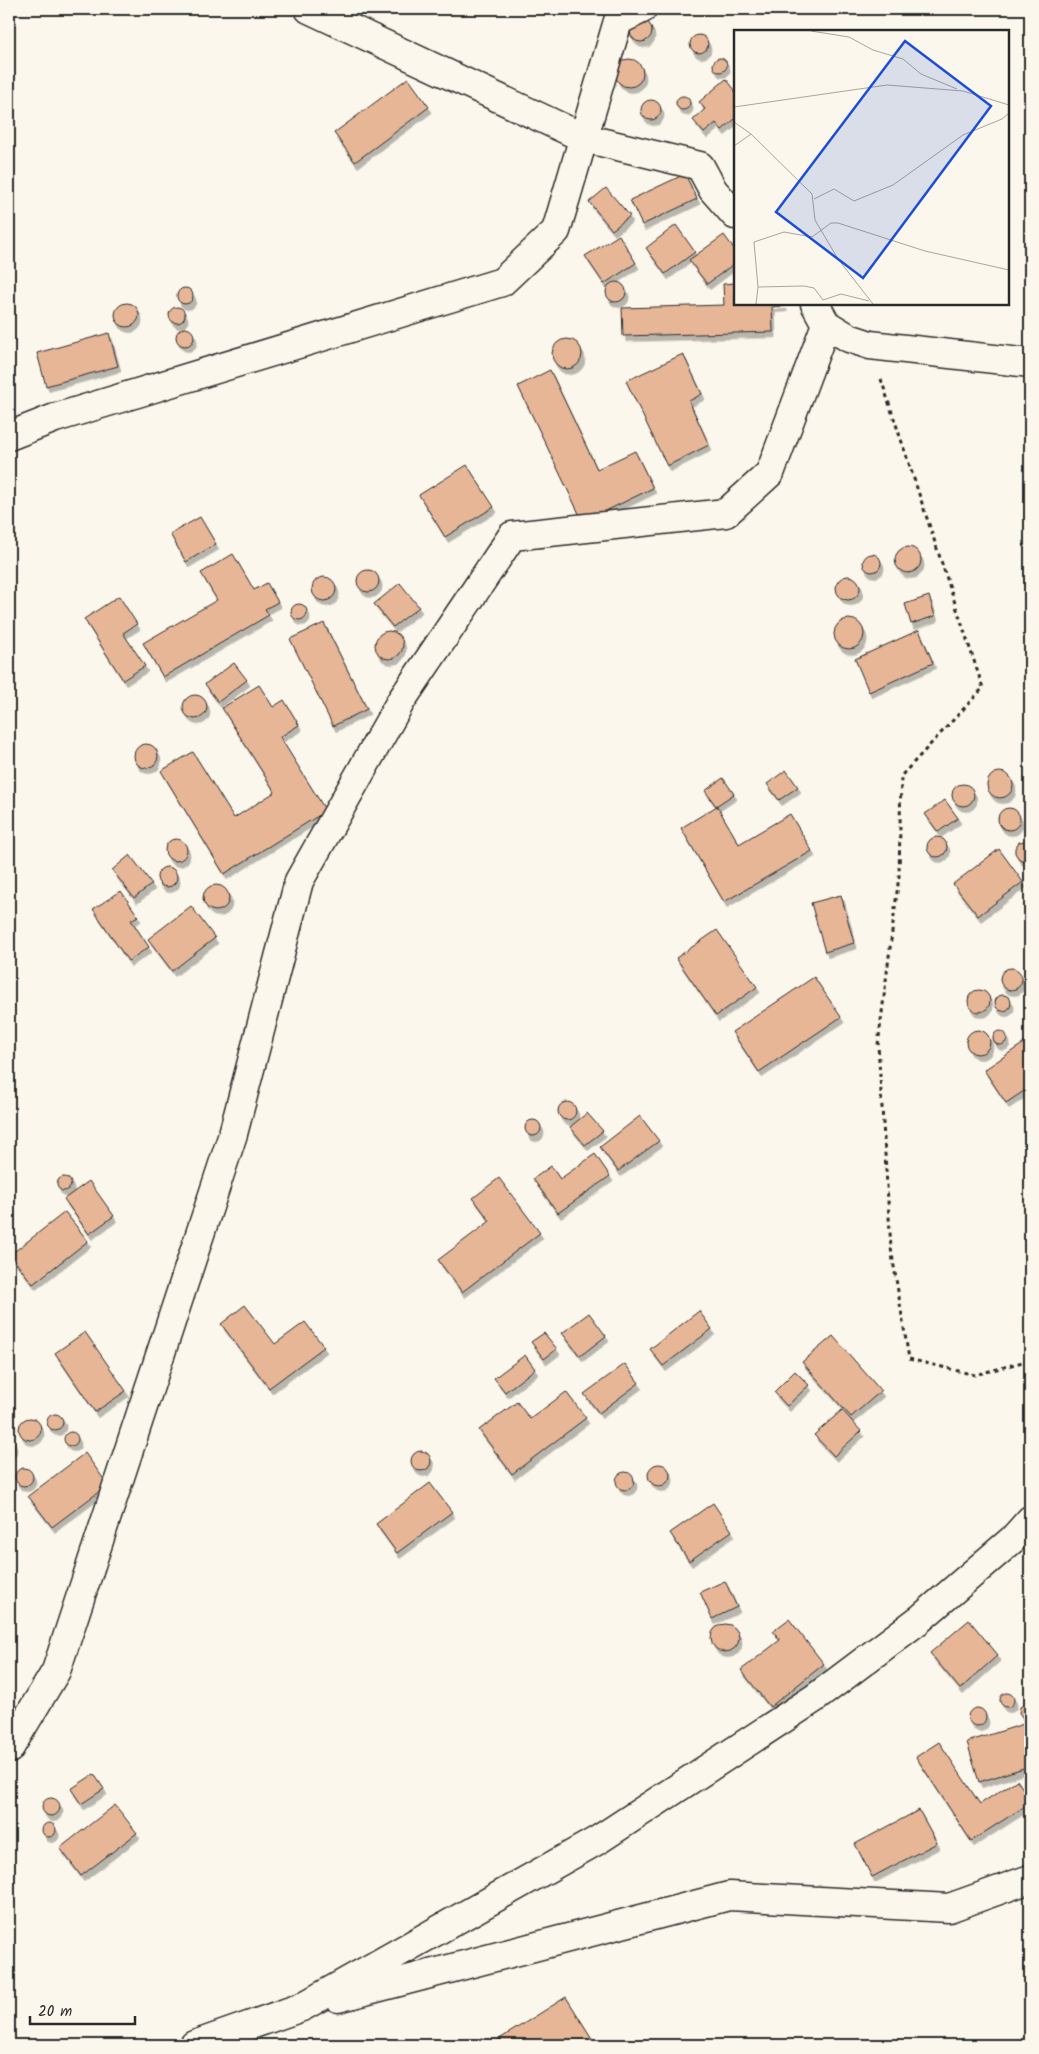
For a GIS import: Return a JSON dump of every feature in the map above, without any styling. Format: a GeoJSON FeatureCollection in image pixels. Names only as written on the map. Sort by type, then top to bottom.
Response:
{"type":"FeatureCollection","features":[{"type":"Feature","properties":{"kind":"street"},"geometry":{"type":"LineString","coordinates":[[309,9],[584,138],[700,166],[713,190],[734,214]]}},
{"type":"Feature","properties":{"kind":"street"},"geometry":{"type":"LineString","coordinates":[[9,436],[55,418],[502,282],[556,231],[618,21],[642,9]]}},
{"type":"Feature","properties":{"kind":"street"},"geometry":{"type":"LineString","coordinates":[[9,1749],[56,1671],[232,1134],[299,881],[401,701],[512,536],[726,513],[770,473],[821,314],[849,338],[870,345],[1030,363]]}},
{"type":"Feature","properties":{"kind":"street"},"geometry":{"type":"LineString","coordinates":[[302,2007],[598,1840],[815,1698],[920,1619],[1013,1539],[1030,1520]]}},
{"type":"Feature","properties":{"kind":"street"},"geometry":{"type":"LineString","coordinates":[[194,2045],[302,2007],[729,1896],[949,1908],[1030,1879]]}},
{"type":"Feature","properties":{"kind":"path"},"geometry":{"type":"LineString","coordinates":[[870,345],[983,688],[901,776],[898,876],[878,1045],[891,1248],[909,1359],[975,1375],[1030,1360]]}},
{"type":"Feature","properties":{"kind":"building"},"geometry":{"type":"Polygon","coordinates":[[[641,20],[651,27],[652,31],[645,41],[641,42],[631,35],[630,31],[637,21],[641,20]]]}},
{"type":"Feature","properties":{"kind":"building"},"geometry":{"type":"Polygon","coordinates":[[[695,35],[703,35],[708,40],[706,51],[695,53],[690,48],[690,40],[695,35]]]}},
{"type":"Feature","properties":{"kind":"building"},"geometry":{"type":"Polygon","coordinates":[[[717,58],[723,58],[727,65],[723,72],[717,72],[713,68],[713,62],[717,58]]]}},
{"type":"Feature","properties":{"kind":"building"},"geometry":{"type":"Polygon","coordinates":[[[629,59],[639,63],[643,73],[639,83],[629,87],[619,83],[615,73],[619,63],[629,59]]]}},
{"type":"Feature","properties":{"kind":"building"},"geometry":{"type":"Polygon","coordinates":[[[408,78],[429,107],[355,162],[334,133],[408,78]]]}},
{"type":"Feature","properties":{"kind":"building"},"geometry":{"type":"Polygon","coordinates":[[[726,79],[734,89],[734,120],[722,130],[716,123],[704,133],[693,120],[705,109],[699,102],[726,79]]]}},
{"type":"Feature","properties":{"kind":"building"},"geometry":{"type":"Polygon","coordinates":[[[680,96],[686,96],[690,103],[686,110],[680,110],[676,106],[676,100],[680,96]]]}},
{"type":"Feature","properties":{"kind":"building"},"geometry":{"type":"Polygon","coordinates":[[[651,100],[658,103],[661,110],[658,117],[651,120],[644,117],[641,110],[644,103],[651,100]]]}},
{"type":"Feature","properties":{"kind":"building"},"geometry":{"type":"Polygon","coordinates":[[[685,174],[697,199],[642,225],[630,200],[685,174]]]}},
{"type":"Feature","properties":{"kind":"building"},"geometry":{"type":"Polygon","coordinates":[[[606,188],[630,216],[612,230],[589,202],[606,188]]]}},
{"type":"Feature","properties":{"kind":"building"},"geometry":{"type":"Polygon","coordinates":[[[676,225],[695,252],[665,274],[646,248],[676,225]]]}},
{"type":"Feature","properties":{"kind":"building"},"geometry":{"type":"Polygon","coordinates":[[[619,235],[636,263],[604,284],[585,256],[619,235]]]}},
{"type":"Feature","properties":{"kind":"building"},"geometry":{"type":"Polygon","coordinates":[[[724,235],[734,249],[734,264],[707,284],[689,260],[724,235]]]}},
{"type":"Feature","properties":{"kind":"building"},"geometry":{"type":"Polygon","coordinates":[[[612,282],[620,282],[626,288],[626,296],[620,302],[612,302],[606,296],[606,288],[612,282]]]}},
{"type":"Feature","properties":{"kind":"building"},"geometry":{"type":"Polygon","coordinates":[[[734,283],[734,305],[784,305],[772,307],[773,332],[623,336],[622,308],[724,305],[723,284],[734,283]]]}},
{"type":"Feature","properties":{"kind":"building"},"geometry":{"type":"Polygon","coordinates":[[[185,288],[193,296],[185,304],[177,296],[185,288]]]}},
{"type":"Feature","properties":{"kind":"building"},"geometry":{"type":"Polygon","coordinates":[[[127,303],[132,304],[138,310],[138,320],[132,326],[127,327],[122,326],[116,320],[115,315],[116,310],[122,304],[127,303]]]}},
{"type":"Feature","properties":{"kind":"building"},"geometry":{"type":"Polygon","coordinates":[[[174,307],[180,307],[185,312],[183,321],[174,323],[169,318],[169,312],[174,307]]]}},
{"type":"Feature","properties":{"kind":"building"},"geometry":{"type":"Polygon","coordinates":[[[185,328],[191,331],[194,337],[191,343],[185,346],[179,343],[176,337],[179,331],[185,328]]]}},
{"type":"Feature","properties":{"kind":"building"},"geometry":{"type":"Polygon","coordinates":[[[109,333],[118,366],[46,386],[37,353],[109,333]]]}},
{"type":"Feature","properties":{"kind":"building"},"geometry":{"type":"Polygon","coordinates":[[[567,339],[573,340],[581,348],[581,360],[573,368],[567,369],[561,368],[553,360],[552,354],[553,348],[561,340],[567,339]]]}},
{"type":"Feature","properties":{"kind":"building"},"geometry":{"type":"Polygon","coordinates":[[[683,354],[702,394],[689,401],[709,445],[667,466],[626,381],[683,354]]]}},
{"type":"Feature","properties":{"kind":"building"},"geometry":{"type":"Polygon","coordinates":[[[550,370],[597,469],[635,451],[653,488],[583,522],[518,386],[550,370]]]}},
{"type":"Feature","properties":{"kind":"building"},"geometry":{"type":"Polygon","coordinates":[[[467,465],[494,507],[445,537],[419,495],[467,465]]]}},
{"type":"Feature","properties":{"kind":"building"},"geometry":{"type":"Polygon","coordinates":[[[200,517],[216,544],[186,562],[170,534],[200,517]]]}},
{"type":"Feature","properties":{"kind":"building"},"geometry":{"type":"Polygon","coordinates":[[[908,547],[917,551],[921,560],[917,569],[908,573],[899,569],[895,560],[899,551],[908,547]]]}},
{"type":"Feature","properties":{"kind":"building"},"geometry":{"type":"Polygon","coordinates":[[[233,554],[254,590],[267,583],[278,602],[265,609],[269,615],[163,677],[143,643],[217,600],[201,573],[233,554]]]}},
{"type":"Feature","properties":{"kind":"building"},"geometry":{"type":"Polygon","coordinates":[[[872,554],[878,557],[881,563],[878,569],[872,572],[866,569],[863,563],[866,557],[872,554]]]}},
{"type":"Feature","properties":{"kind":"building"},"geometry":{"type":"Polygon","coordinates":[[[364,570],[372,570],[379,577],[379,585],[372,592],[364,592],[357,585],[357,577],[364,570]]]}},
{"type":"Feature","properties":{"kind":"building"},"geometry":{"type":"Polygon","coordinates":[[[848,576],[853,577],[859,583],[859,593],[853,599],[848,600],[843,599],[837,593],[836,588],[837,583],[843,577],[848,576]]]}},
{"type":"Feature","properties":{"kind":"building"},"geometry":{"type":"Polygon","coordinates":[[[324,577],[332,581],[336,589],[332,597],[324,601],[316,597],[312,589],[316,581],[324,577]]]}},
{"type":"Feature","properties":{"kind":"building"},"geometry":{"type":"Polygon","coordinates":[[[400,583],[419,607],[393,627],[374,604],[400,583]]]}},
{"type":"Feature","properties":{"kind":"building"},"geometry":{"type":"Polygon","coordinates":[[[119,596],[137,624],[123,633],[145,666],[123,680],[84,619],[119,596]]]}},
{"type":"Feature","properties":{"kind":"building"},"geometry":{"type":"Polygon","coordinates":[[[929,596],[935,616],[911,624],[905,604],[929,596]]]}},
{"type":"Feature","properties":{"kind":"building"},"geometry":{"type":"Polygon","coordinates":[[[299,604],[307,612],[299,620],[291,612],[299,604]]]}},
{"type":"Feature","properties":{"kind":"building"},"geometry":{"type":"Polygon","coordinates":[[[849,619],[860,623],[864,634],[860,645],[849,649],[838,645],[834,634],[838,623],[849,619]]]}},
{"type":"Feature","properties":{"kind":"building"},"geometry":{"type":"Polygon","coordinates":[[[324,623],[367,709],[333,726],[290,639],[324,623]]]}},
{"type":"Feature","properties":{"kind":"building"},"geometry":{"type":"Polygon","coordinates":[[[919,630],[933,663],[869,692],[855,659],[919,630]]]}},
{"type":"Feature","properties":{"kind":"building"},"geometry":{"type":"Polygon","coordinates":[[[389,631],[399,635],[403,645],[399,655],[389,659],[379,655],[375,645],[379,635],[389,631]]]}},
{"type":"Feature","properties":{"kind":"building"},"geometry":{"type":"Polygon","coordinates":[[[234,663],[247,680],[218,702],[205,684],[234,663]]]}},
{"type":"Feature","properties":{"kind":"building"},"geometry":{"type":"Polygon","coordinates":[[[259,685],[273,707],[284,700],[299,725],[280,737],[326,811],[224,874],[161,771],[193,752],[234,818],[275,792],[222,708],[259,685]]]}},
{"type":"Feature","properties":{"kind":"building"},"geometry":{"type":"Polygon","coordinates":[[[195,695],[200,696],[206,702],[206,712],[200,718],[195,719],[190,718],[184,712],[183,707],[184,702],[190,696],[195,695]]]}},
{"type":"Feature","properties":{"kind":"building"},"geometry":{"type":"Polygon","coordinates":[[[146,744],[155,747],[158,756],[155,765],[146,768],[137,765],[134,756],[137,747],[146,744]]]}},
{"type":"Feature","properties":{"kind":"building"},"geometry":{"type":"Polygon","coordinates":[[[786,770],[798,787],[779,800],[767,784],[786,770]]]}},
{"type":"Feature","properties":{"kind":"building"},"geometry":{"type":"Polygon","coordinates":[[[1000,772],[1009,776],[1013,785],[1009,794],[1000,798],[991,794],[987,785],[991,776],[1000,772]]]}},
{"type":"Feature","properties":{"kind":"building"},"geometry":{"type":"Polygon","coordinates":[[[723,778],[734,794],[716,806],[705,791],[723,778]]]}},
{"type":"Feature","properties":{"kind":"building"},"geometry":{"type":"Polygon","coordinates":[[[963,784],[973,791],[974,795],[967,805],[963,806],[953,799],[952,795],[959,785],[963,784]]]}},
{"type":"Feature","properties":{"kind":"building"},"geometry":{"type":"Polygon","coordinates":[[[945,800],[958,818],[938,832],[925,814],[945,800]]]}},
{"type":"Feature","properties":{"kind":"building"},"geometry":{"type":"Polygon","coordinates":[[[717,806],[739,844],[790,814],[812,851],[724,902],[681,828],[717,806]]]}},
{"type":"Feature","properties":{"kind":"building"},"geometry":{"type":"Polygon","coordinates":[[[1005,808],[1013,808],[1020,815],[1020,823],[1013,830],[1005,830],[998,823],[998,815],[1005,808]]]}},
{"type":"Feature","properties":{"kind":"building"},"geometry":{"type":"Polygon","coordinates":[[[937,837],[944,840],[947,847],[944,854],[937,857],[930,854],[927,847],[930,840],[937,837]]]}},
{"type":"Feature","properties":{"kind":"building"},"geometry":{"type":"Polygon","coordinates":[[[176,839],[184,842],[187,850],[184,858],[176,861],[168,858],[165,850],[168,842],[176,839]]]}},
{"type":"Feature","properties":{"kind":"building"},"geometry":{"type":"Polygon","coordinates":[[[1019,842],[1030,842],[1030,859],[1025,861],[1019,859],[1015,853],[1015,848],[1019,842]]]}},
{"type":"Feature","properties":{"kind":"building"},"geometry":{"type":"Polygon","coordinates":[[[999,849],[1023,882],[978,916],[953,884],[999,849]]]}},
{"type":"Feature","properties":{"kind":"building"},"geometry":{"type":"Polygon","coordinates":[[[130,855],[152,884],[134,898],[112,870],[130,855]]]}},
{"type":"Feature","properties":{"kind":"building"},"geometry":{"type":"Polygon","coordinates":[[[167,867],[174,870],[177,877],[174,884],[167,887],[160,884],[157,877],[160,870],[167,867]]]}},
{"type":"Feature","properties":{"kind":"building"},"geometry":{"type":"Polygon","coordinates":[[[216,885],[225,889],[229,898],[225,907],[216,911],[207,907],[203,898],[207,889],[216,885]]]}},
{"type":"Feature","properties":{"kind":"building"},"geometry":{"type":"Polygon","coordinates":[[[121,891],[138,916],[131,920],[149,947],[128,961],[93,909],[121,891]]]}},
{"type":"Feature","properties":{"kind":"building"},"geometry":{"type":"Polygon","coordinates":[[[841,895],[854,943],[825,952],[811,903],[841,895]]]}},
{"type":"Feature","properties":{"kind":"building"},"geometry":{"type":"Polygon","coordinates":[[[191,906],[215,938],[172,971],[148,939],[191,906]]]}},
{"type":"Feature","properties":{"kind":"building"},"geometry":{"type":"Polygon","coordinates":[[[717,930],[757,987],[716,1016],[676,958],[717,930]]]}},
{"type":"Feature","properties":{"kind":"building"},"geometry":{"type":"Polygon","coordinates":[[[1011,968],[1019,971],[1022,979],[1019,987],[1011,990],[1003,987],[1000,979],[1003,971],[1011,968]]]}},
{"type":"Feature","properties":{"kind":"building"},"geometry":{"type":"Polygon","coordinates":[[[814,977],[841,1017],[759,1072],[732,1032],[814,977]]]}},
{"type":"Feature","properties":{"kind":"building"},"geometry":{"type":"Polygon","coordinates":[[[979,990],[987,993],[990,1001],[987,1009],[979,1012],[971,1009],[968,1001],[971,993],[979,990]]]}},
{"type":"Feature","properties":{"kind":"building"},"geometry":{"type":"Polygon","coordinates":[[[1003,995],[1009,997],[1011,1003],[1009,1009],[1003,1011],[997,1009],[995,1003],[997,997],[1003,995]]]}},
{"type":"Feature","properties":{"kind":"building"},"geometry":{"type":"Polygon","coordinates":[[[978,1030],[986,1034],[990,1042],[986,1050],[978,1054],[970,1050],[966,1042],[970,1034],[978,1030]]]}},
{"type":"Feature","properties":{"kind":"building"},"geometry":{"type":"Polygon","coordinates":[[[1000,1031],[1005,1033],[1007,1038],[1005,1043],[1000,1045],[995,1043],[993,1038],[995,1033],[1000,1031]]]}},
{"type":"Feature","properties":{"kind":"building"},"geometry":{"type":"Polygon","coordinates":[[[1030,1039],[1030,1087],[1006,1103],[984,1070],[1030,1039]]]}},
{"type":"Feature","properties":{"kind":"building"},"geometry":{"type":"Polygon","coordinates":[[[567,1102],[573,1105],[576,1111],[573,1117],[567,1120],[561,1117],[558,1111],[561,1105],[567,1102]]]}},
{"type":"Feature","properties":{"kind":"building"},"geometry":{"type":"Polygon","coordinates":[[[587,1113],[603,1131],[585,1145],[570,1127],[587,1113]]]}},
{"type":"Feature","properties":{"kind":"building"},"geometry":{"type":"Polygon","coordinates":[[[640,1116],[659,1141],[618,1171],[600,1147],[640,1116]]]}},
{"type":"Feature","properties":{"kind":"building"},"geometry":{"type":"Polygon","coordinates":[[[533,1120],[539,1122],[541,1128],[539,1134],[533,1136],[527,1134],[525,1128],[527,1122],[533,1120]]]}},
{"type":"Feature","properties":{"kind":"building"},"geometry":{"type":"Polygon","coordinates":[[[595,1154],[610,1176],[558,1213],[533,1179],[551,1166],[560,1179],[595,1154]]]}},
{"type":"Feature","properties":{"kind":"building"},"geometry":{"type":"Polygon","coordinates":[[[61,1177],[67,1177],[71,1184],[67,1191],[61,1191],[57,1187],[57,1181],[61,1177]]]}},
{"type":"Feature","properties":{"kind":"building"},"geometry":{"type":"Polygon","coordinates":[[[499,1178],[540,1233],[462,1292],[438,1260],[490,1221],[473,1198],[499,1178]]]}},
{"type":"Feature","properties":{"kind":"building"},"geometry":{"type":"Polygon","coordinates":[[[89,1181],[114,1216],[89,1234],[64,1199],[89,1181]]]}},
{"type":"Feature","properties":{"kind":"building"},"geometry":{"type":"Polygon","coordinates":[[[65,1212],[88,1241],[33,1284],[10,1255],[65,1212]]]}},
{"type":"Feature","properties":{"kind":"building"},"geometry":{"type":"Polygon","coordinates":[[[245,1305],[275,1344],[305,1322],[324,1347],[269,1388],[221,1324],[245,1305]]]}},
{"type":"Feature","properties":{"kind":"building"},"geometry":{"type":"Polygon","coordinates":[[[699,1311],[712,1329],[663,1366],[650,1349],[699,1311]]]}},
{"type":"Feature","properties":{"kind":"building"},"geometry":{"type":"Polygon","coordinates":[[[589,1313],[606,1336],[580,1356],[562,1333],[589,1313]]]}},
{"type":"Feature","properties":{"kind":"building"},"geometry":{"type":"Polygon","coordinates":[[[85,1332],[126,1391],[95,1412],[55,1353],[85,1332]]]}},
{"type":"Feature","properties":{"kind":"building"},"geometry":{"type":"Polygon","coordinates":[[[544,1333],[557,1349],[544,1359],[531,1342],[544,1333]]]}},
{"type":"Feature","properties":{"kind":"building"},"geometry":{"type":"Polygon","coordinates":[[[833,1336],[881,1391],[851,1417],[802,1362],[833,1336]]]}},
{"type":"Feature","properties":{"kind":"building"},"geometry":{"type":"Polygon","coordinates":[[[525,1355],[535,1369],[505,1392],[494,1378],[525,1355]]]}},
{"type":"Feature","properties":{"kind":"building"},"geometry":{"type":"Polygon","coordinates":[[[625,1364],[639,1383],[599,1413],[584,1394],[625,1364]]]}},
{"type":"Feature","properties":{"kind":"building"},"geometry":{"type":"Polygon","coordinates":[[[795,1371],[809,1385],[787,1406],[774,1392],[795,1371]]]}},
{"type":"Feature","properties":{"kind":"building"},"geometry":{"type":"Polygon","coordinates":[[[566,1392],[586,1418],[512,1474],[479,1430],[517,1402],[530,1419],[566,1392]]]}},
{"type":"Feature","properties":{"kind":"building"},"geometry":{"type":"Polygon","coordinates":[[[842,1410],[861,1431],[834,1456],[814,1435],[842,1410]]]}},
{"type":"Feature","properties":{"kind":"building"},"geometry":{"type":"Polygon","coordinates":[[[52,1414],[58,1414],[63,1419],[61,1428],[52,1430],[47,1425],[47,1419],[52,1414]]]}},
{"type":"Feature","properties":{"kind":"building"},"geometry":{"type":"Polygon","coordinates":[[[30,1418],[40,1425],[41,1429],[34,1439],[30,1440],[20,1433],[19,1429],[26,1419],[30,1418]]]}},
{"type":"Feature","properties":{"kind":"building"},"geometry":{"type":"Polygon","coordinates":[[[71,1432],[76,1434],[78,1439],[76,1444],[71,1446],[66,1444],[64,1439],[66,1434],[71,1432]]]}},
{"type":"Feature","properties":{"kind":"building"},"geometry":{"type":"Polygon","coordinates":[[[9,1436],[14,1444],[13,1450],[9,1453],[9,1436]]]}},
{"type":"Feature","properties":{"kind":"building"},"geometry":{"type":"Polygon","coordinates":[[[421,1451],[428,1454],[431,1461],[428,1468],[421,1471],[414,1468],[411,1461],[414,1454],[421,1451]]]}},
{"type":"Feature","properties":{"kind":"building"},"geometry":{"type":"Polygon","coordinates":[[[85,1453],[108,1485],[52,1527],[28,1496],[85,1453]]]}},
{"type":"Feature","properties":{"kind":"building"},"geometry":{"type":"Polygon","coordinates":[[[659,1464],[667,1467],[670,1475],[667,1483],[659,1486],[651,1483],[648,1475],[651,1467],[659,1464]]]}},
{"type":"Feature","properties":{"kind":"building"},"geometry":{"type":"Polygon","coordinates":[[[24,1468],[30,1471],[33,1477],[30,1483],[24,1486],[18,1483],[15,1477],[18,1471],[24,1468]]]}},
{"type":"Feature","properties":{"kind":"building"},"geometry":{"type":"Polygon","coordinates":[[[621,1472],[629,1472],[634,1477],[632,1488],[621,1490],[616,1485],[616,1477],[621,1472]]]}},
{"type":"Feature","properties":{"kind":"building"},"geometry":{"type":"Polygon","coordinates":[[[430,1483],[452,1512],[397,1553],[376,1524],[430,1483]]]}},
{"type":"Feature","properties":{"kind":"building"},"geometry":{"type":"Polygon","coordinates":[[[713,1503],[732,1531],[689,1561],[670,1533],[713,1503]]]}},
{"type":"Feature","properties":{"kind":"building"},"geometry":{"type":"Polygon","coordinates":[[[725,1581],[737,1607],[712,1619],[700,1592],[725,1581]]]}},
{"type":"Feature","properties":{"kind":"building"},"geometry":{"type":"Polygon","coordinates":[[[789,1619],[824,1664],[770,1707],[741,1670],[780,1640],[773,1631],[789,1619]]]}},
{"type":"Feature","properties":{"kind":"building"},"geometry":{"type":"Polygon","coordinates":[[[969,1620],[998,1655],[960,1689],[930,1653],[969,1620]]]}},
{"type":"Feature","properties":{"kind":"building"},"geometry":{"type":"Polygon","coordinates":[[[725,1624],[735,1628],[739,1638],[735,1648],[725,1652],[715,1648],[711,1638],[715,1628],[725,1624]]]}},
{"type":"Feature","properties":{"kind":"building"},"geometry":{"type":"Polygon","coordinates":[[[1004,1693],[1010,1693],[1014,1700],[1010,1707],[1004,1707],[1000,1703],[1000,1697],[1004,1693]]]}},
{"type":"Feature","properties":{"kind":"building"},"geometry":{"type":"Polygon","coordinates":[[[1030,1703],[1030,1719],[1023,1718],[1019,1713],[1020,1707],[1030,1703]]]}},
{"type":"Feature","properties":{"kind":"building"},"geometry":{"type":"Polygon","coordinates":[[[977,1708],[983,1711],[986,1717],[983,1723],[977,1726],[971,1723],[968,1717],[971,1711],[977,1708]]]}},
{"type":"Feature","properties":{"kind":"building"},"geometry":{"type":"Polygon","coordinates":[[[1030,1722],[1030,1766],[979,1782],[967,1742],[1030,1722]]]}},
{"type":"Feature","properties":{"kind":"building"},"geometry":{"type":"Polygon","coordinates":[[[939,1742],[980,1804],[1017,1780],[1030,1799],[1030,1803],[971,1841],[916,1757],[939,1742]]]}},
{"type":"Feature","properties":{"kind":"building"},"geometry":{"type":"Polygon","coordinates":[[[94,1774],[104,1789],[81,1804],[71,1789],[94,1774]]]}},
{"type":"Feature","properties":{"kind":"building"},"geometry":{"type":"Polygon","coordinates":[[[47,1798],[55,1798],[60,1803],[58,1814],[47,1816],[42,1811],[42,1803],[47,1798]]]}},
{"type":"Feature","properties":{"kind":"building"},"geometry":{"type":"Polygon","coordinates":[[[115,1805],[137,1833],[81,1876],[60,1848],[115,1805]]]}},
{"type":"Feature","properties":{"kind":"building"},"geometry":{"type":"Polygon","coordinates":[[[919,1810],[937,1843],[872,1877],[855,1844],[919,1810]]]}},
{"type":"Feature","properties":{"kind":"building"},"geometry":{"type":"Polygon","coordinates":[[[49,1823],[54,1825],[56,1830],[54,1835],[49,1837],[44,1835],[42,1830],[44,1825],[49,1823]]]}},
{"type":"Feature","properties":{"kind":"building"},"geometry":{"type":"Polygon","coordinates":[[[566,1997],[596,2045],[490,2045],[566,1997]]]}}]}
